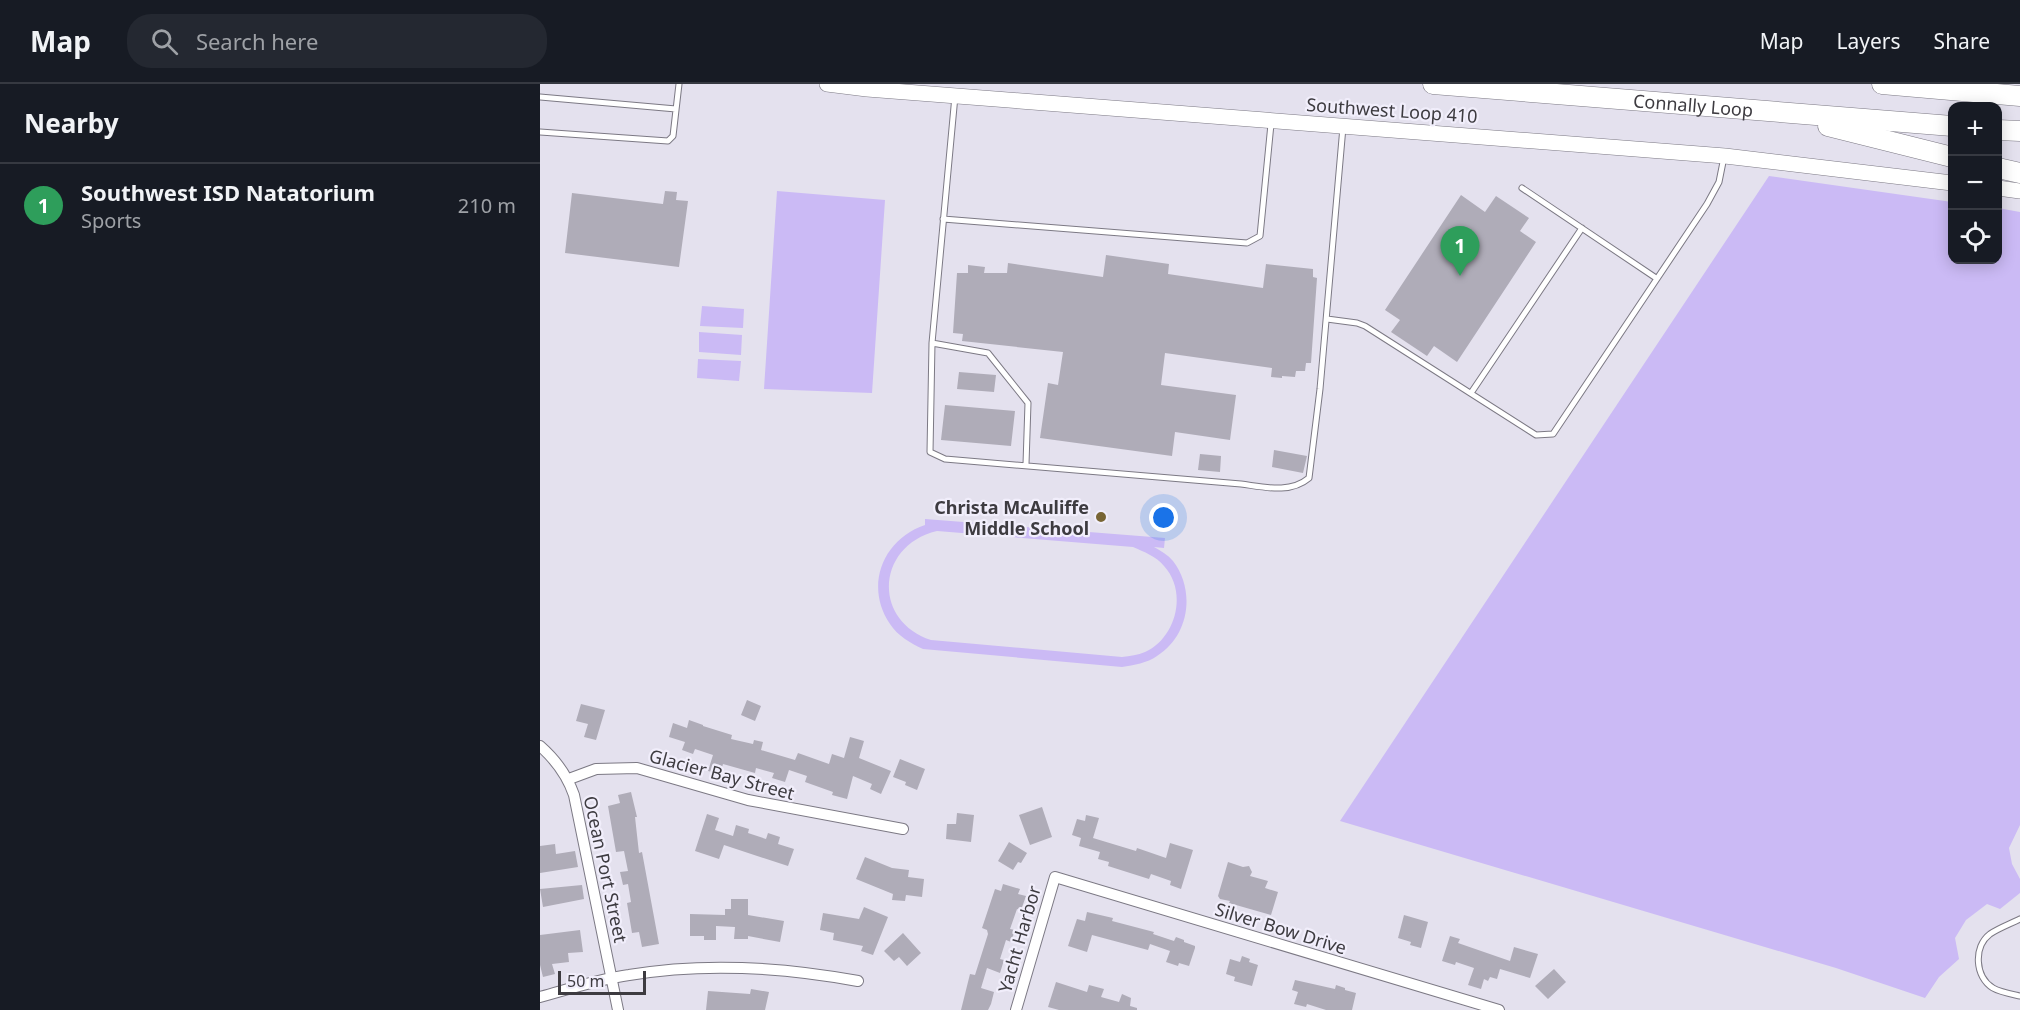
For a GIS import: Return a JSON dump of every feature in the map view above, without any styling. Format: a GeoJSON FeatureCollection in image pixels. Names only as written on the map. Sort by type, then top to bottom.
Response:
{"type":"FeatureCollection","features":[{"type":"Feature","properties":{"kind":"highway","name":"Connally Loop"},"geometry":{"type":"LineString","coordinates":[[1433,84],[1948,126]]}},
{"type":"Feature","properties":{"kind":"highway"},"geometry":{"type":"LineString","coordinates":[[1882,84],[2020,96]]}},
{"type":"Feature","properties":{"kind":"highway"},"geometry":{"type":"LineString","coordinates":[[1982,84],[2020,90]]}},
{"type":"Feature","properties":{"kind":"highway"},"geometry":{"type":"LineString","coordinates":[[1773,112],[1949,156]]}},
{"type":"Feature","properties":{"kind":"highway"},"geometry":{"type":"LineString","coordinates":[[2002,130],[2020,131]]}},
{"type":"Feature","properties":{"kind":"highway"},"geometry":{"type":"LineString","coordinates":[[2002,169],[2020,173]]}},
{"type":"Feature","properties":{"kind":"main road","name":"Southwest Loop 410"},"geometry":{"type":"LineString","coordinates":[[827,84],[1725,156],[1948,182]]}},
{"type":"Feature","properties":{"kind":"main road"},"geometry":{"type":"LineString","coordinates":[[2002,189],[2020,191]]}},
{"type":"Feature","properties":{"kind":"street","name":"Ocean Port Street"},"geometry":{"type":"LineString","coordinates":[[540,746],[556,761],[569,779],[577,807],[618,1010]]}},
{"type":"Feature","properties":{"kind":"street","name":"Glacier Bay Street"},"geometry":{"type":"LineString","coordinates":[[569,779],[596,769],[637,768],[758,803],[903,829]]}},
{"type":"Feature","properties":{"kind":"street","name":"Yacht Harbor"},"geometry":{"type":"LineString","coordinates":[[1016,1010],[1054,877]]}},
{"type":"Feature","properties":{"kind":"street","name":"Silver Bow Drive"},"geometry":{"type":"LineString","coordinates":[[1054,877],[1499,1010]]}},
{"type":"Feature","properties":{"kind":"street"},"geometry":{"type":"LineString","coordinates":[[540,997],[628,975],[698,967],[765,968],[858,981]]}},
{"type":"Feature","properties":{"kind":"lane"},"geometry":{"type":"LineString","coordinates":[[540,132],[668,141],[673,136],[679,84]]}},
{"type":"Feature","properties":{"kind":"lane"},"geometry":{"type":"LineString","coordinates":[[954,94],[932,343],[930,452],[945,459],[1026,464],[1266,488],[1293,488],[1309,478],[1327,319],[1344,126]]}},
{"type":"Feature","properties":{"kind":"lane"},"geometry":{"type":"LineString","coordinates":[[540,97],[676,109]]}},
{"type":"Feature","properties":{"kind":"lane"},"geometry":{"type":"LineString","coordinates":[[943,219],[1247,243],[1260,236],[1271,120]]}},
{"type":"Feature","properties":{"kind":"lane"},"geometry":{"type":"LineString","coordinates":[[1327,319],[1357,322],[1365,326],[1536,435],[1552,434],[1707,204],[1719,182],[1725,156]]}},
{"type":"Feature","properties":{"kind":"lane"},"geometry":{"type":"LineString","coordinates":[[1522,188],[1656,278]]}},
{"type":"Feature","properties":{"kind":"lane"},"geometry":{"type":"LineString","coordinates":[[1471,393],[1582,228]]}},
{"type":"Feature","properties":{"kind":"lane"},"geometry":{"type":"LineString","coordinates":[[932,343],[988,353],[1028,403],[1026,464]]}},
{"type":"Feature","properties":{"kind":"lane"},"geometry":{"type":"LineString","coordinates":[[2020,918],[1988,936],[1978,953],[1983,979],[1994,988],[2020,996]]}},
{"type":"Feature","properties":{"kind":"shaded area"},"geometry":{"type":"Polygon","coordinates":[[[1769,176],[1948,201],[1948,264],[2002,264],[2002,209],[2020,212],[2020,825],[2009,848],[2012,864],[2020,879],[2020,893],[2000,909],[1987,904],[1966,920],[1955,938],[1959,959],[1939,977],[1925,998],[1836,968],[1340,821],[1769,176]]]}},
{"type":"Feature","properties":{"kind":"shaded area"},"geometry":{"type":"Polygon","coordinates":[[[777,191],[885,200],[872,393],[764,389],[777,191]]]}},
{"type":"Feature","properties":{"kind":"shaded area"},"geometry":{"type":"Polygon","coordinates":[[[702,306],[744,309],[743,328],[700,326],[702,306]]]}},
{"type":"Feature","properties":{"kind":"shaded area"},"geometry":{"type":"Polygon","coordinates":[[[699,332],[742,335],[741,355],[699,352],[699,332]]]}},
{"type":"Feature","properties":{"kind":"shaded area"},"geometry":{"type":"Polygon","coordinates":[[[698,359],[741,361],[739,381],[697,378],[698,359]]]}},
{"type":"Feature","properties":{"kind":"shaded area"},"geometry":{"type":"Polygon","coordinates":[[[925,519],[1165,538],[1164,548],[1154,547],[1173,561],[1185,586],[1186,612],[1182,625],[1168,647],[1157,656],[1145,662],[1122,667],[923,649],[905,639],[890,624],[882,609],[879,580],[882,566],[898,541],[925,525],[925,519]],[[937,531],[917,539],[902,551],[893,566],[889,583],[891,600],[898,616],[912,630],[931,640],[1122,657],[1137,655],[1156,645],[1164,636],[1171,625],[1177,601],[1176,588],[1164,566],[1154,557],[1133,547],[937,531]]]}},
{"type":"Feature","properties":{"kind":"building"},"geometry":{"type":"Polygon","coordinates":[[[665,191],[677,192],[676,200],[688,201],[679,267],[565,253],[572,193],[663,204],[665,191]]]}},
{"type":"Feature","properties":{"kind":"building"},"geometry":{"type":"Polygon","coordinates":[[[1461,195],[1485,212],[1496,196],[1529,218],[1520,231],[1536,242],[1457,362],[1434,346],[1427,356],[1391,332],[1400,320],[1385,310],[1461,195]]]}},
{"type":"Feature","properties":{"kind":"building"},"geometry":{"type":"Polygon","coordinates":[[[1106,255],[1169,264],[1168,274],[1263,288],[1266,264],[1313,269],[1313,277],[1317,278],[1311,363],[1306,363],[1305,371],[1296,371],[1295,377],[1282,376],[1282,378],[1271,377],[1272,368],[1165,353],[1161,385],[1236,395],[1230,440],[1175,432],[1172,456],[1040,438],[1048,383],[1058,385],[1063,352],[962,341],[963,334],[953,333],[957,273],[968,273],[968,265],[985,267],[984,273],[1007,273],[1008,263],[1103,277],[1106,255]]]}},
{"type":"Feature","properties":{"kind":"building"},"geometry":{"type":"Polygon","coordinates":[[[959,372],[996,375],[994,392],[957,389],[959,372]]]}},
{"type":"Feature","properties":{"kind":"building"},"geometry":{"type":"Polygon","coordinates":[[[945,405],[1015,411],[1011,446],[941,440],[945,405]]]}},
{"type":"Feature","properties":{"kind":"building"},"geometry":{"type":"Polygon","coordinates":[[[1274,450],[1307,456],[1303,473],[1272,467],[1274,450]]]}},
{"type":"Feature","properties":{"kind":"building"},"geometry":{"type":"Polygon","coordinates":[[[1200,454],[1221,456],[1220,472],[1198,470],[1200,454]]]}},
{"type":"Feature","properties":{"kind":"building"},"geometry":{"type":"Polygon","coordinates":[[[747,700],[761,706],[755,721],[741,715],[747,700]]]}},
{"type":"Feature","properties":{"kind":"building"},"geometry":{"type":"Polygon","coordinates":[[[581,704],[605,710],[596,740],[584,737],[588,724],[576,721],[581,704]]]}},
{"type":"Feature","properties":{"kind":"building"},"geometry":{"type":"Polygon","coordinates":[[[689,720],[732,735],[731,739],[753,744],[754,740],[763,742],[761,750],[795,760],[798,753],[829,764],[832,754],[844,758],[850,737],[864,741],[859,758],[891,771],[881,794],[870,789],[872,784],[853,776],[847,799],[832,795],[833,792],[805,782],[807,776],[789,770],[785,782],[772,778],[774,773],[756,768],[755,773],[723,764],[720,774],[708,771],[713,755],[695,749],[693,754],[682,750],[685,742],[669,737],[673,723],[687,728],[689,720]]]}},
{"type":"Feature","properties":{"kind":"building"},"geometry":{"type":"Polygon","coordinates":[[[900,759],[925,769],[917,790],[893,777],[900,759]]]}},
{"type":"Feature","properties":{"kind":"building"},"geometry":{"type":"Polygon","coordinates":[[[631,792],[637,817],[635,817],[639,853],[642,852],[659,944],[642,947],[639,932],[632,933],[627,903],[631,902],[628,884],[623,885],[620,872],[628,871],[624,851],[616,852],[608,806],[620,803],[618,795],[631,792]]]}},
{"type":"Feature","properties":{"kind":"building"},"geometry":{"type":"Polygon","coordinates":[[[1042,807],[1052,837],[1030,845],[1019,815],[1042,807]]]}},
{"type":"Feature","properties":{"kind":"building"},"geometry":{"type":"Polygon","coordinates":[[[957,813],[974,815],[971,842],[946,839],[947,824],[956,824],[957,813]]]}},
{"type":"Feature","properties":{"kind":"building"},"geometry":{"type":"Polygon","coordinates":[[[707,814],[719,818],[715,830],[733,836],[736,825],[749,829],[748,833],[766,839],[768,833],[780,837],[778,844],[794,849],[788,866],[724,845],[719,859],[695,851],[707,814]]]}},
{"type":"Feature","properties":{"kind":"building"},"geometry":{"type":"Polygon","coordinates":[[[1086,815],[1099,818],[1093,838],[1136,851],[1137,848],[1166,858],[1170,843],[1193,850],[1181,889],[1170,885],[1171,881],[1151,874],[1149,879],[1108,866],[1109,862],[1098,859],[1100,852],[1079,846],[1081,838],[1072,835],[1077,819],[1085,821],[1086,815]]]}},
{"type":"Feature","properties":{"kind":"building"},"geometry":{"type":"Polygon","coordinates":[[[1009,842],[1027,853],[1013,870],[998,861],[1009,842]]]}},
{"type":"Feature","properties":{"kind":"building"},"geometry":{"type":"Polygon","coordinates":[[[555,844],[556,854],[575,851],[578,867],[540,873],[540,846],[555,844]]]}},
{"type":"Feature","properties":{"kind":"building"},"geometry":{"type":"Polygon","coordinates":[[[865,857],[892,868],[909,870],[908,877],[924,879],[922,897],[906,895],[905,901],[892,900],[893,894],[856,879],[865,857]]]}},
{"type":"Feature","properties":{"kind":"building"},"geometry":{"type":"Polygon","coordinates":[[[1228,862],[1243,867],[1249,866],[1252,872],[1250,876],[1268,881],[1265,888],[1278,892],[1271,915],[1220,899],[1218,896],[1228,862]]]}},
{"type":"Feature","properties":{"kind":"building"},"geometry":{"type":"Polygon","coordinates":[[[1003,884],[1020,889],[1018,894],[1026,896],[1021,910],[1017,909],[1010,929],[1015,930],[1011,942],[1006,940],[1000,959],[1004,960],[1000,973],[987,968],[981,988],[994,992],[991,1004],[988,1010],[961,1010],[970,974],[975,975],[988,934],[987,930],[982,928],[995,889],[1001,891],[1003,884]]]}},
{"type":"Feature","properties":{"kind":"building"},"geometry":{"type":"Polygon","coordinates":[[[582,885],[584,899],[543,907],[540,889],[582,885]]]}},
{"type":"Feature","properties":{"kind":"building"},"geometry":{"type":"Polygon","coordinates":[[[731,899],[748,899],[748,915],[784,921],[780,942],[748,936],[748,939],[734,939],[735,927],[716,926],[716,940],[704,940],[704,936],[690,936],[690,914],[725,915],[725,909],[731,909],[731,899]]]}},
{"type":"Feature","properties":{"kind":"building"},"geometry":{"type":"Polygon","coordinates":[[[864,907],[888,917],[873,955],[861,951],[863,946],[833,940],[834,933],[820,930],[823,913],[859,919],[864,907]]]}},
{"type":"Feature","properties":{"kind":"building"},"geometry":{"type":"Polygon","coordinates":[[[1087,912],[1113,918],[1112,921],[1154,932],[1153,934],[1174,941],[1176,937],[1184,940],[1195,946],[1189,966],[1179,963],[1178,966],[1166,962],[1170,951],[1150,944],[1148,950],[1092,935],[1087,952],[1068,946],[1077,919],[1085,921],[1087,912]]]}},
{"type":"Feature","properties":{"kind":"building"},"geometry":{"type":"Polygon","coordinates":[[[1404,915],[1428,922],[1421,948],[1398,938],[1404,915]]]}},
{"type":"Feature","properties":{"kind":"building"},"geometry":{"type":"Polygon","coordinates":[[[580,930],[583,952],[568,953],[569,962],[552,964],[555,974],[543,977],[540,965],[540,935],[580,930]]]}},
{"type":"Feature","properties":{"kind":"building"},"geometry":{"type":"Polygon","coordinates":[[[903,933],[921,953],[907,966],[899,957],[894,961],[884,951],[903,933]]]}},
{"type":"Feature","properties":{"kind":"building"},"geometry":{"type":"Polygon","coordinates":[[[1450,936],[1460,939],[1458,943],[1510,961],[1514,947],[1538,954],[1530,978],[1500,969],[1497,979],[1490,977],[1488,981],[1484,979],[1481,989],[1468,985],[1474,968],[1456,962],[1455,965],[1442,961],[1450,936]]]}},
{"type":"Feature","properties":{"kind":"building"},"geometry":{"type":"Polygon","coordinates":[[[1242,956],[1258,965],[1252,986],[1234,981],[1235,977],[1226,974],[1230,959],[1240,962],[1242,956]]]}},
{"type":"Feature","properties":{"kind":"building"},"geometry":{"type":"Polygon","coordinates":[[[1554,969],[1566,982],[1548,999],[1535,986],[1554,969]]]}},
{"type":"Feature","properties":{"kind":"building"},"geometry":{"type":"Polygon","coordinates":[[[1295,980],[1335,989],[1336,985],[1356,993],[1352,1010],[1326,1010],[1307,1004],[1306,1007],[1294,1004],[1298,992],[1292,990],[1295,980]]]}},
{"type":"Feature","properties":{"kind":"building"},"geometry":{"type":"Polygon","coordinates":[[[1056,982],[1087,992],[1089,985],[1104,989],[1101,997],[1119,1002],[1122,994],[1131,998],[1130,1006],[1137,1010],[1059,1010],[1048,1007],[1056,982]]]}},
{"type":"Feature","properties":{"kind":"building"},"geometry":{"type":"Polygon","coordinates":[[[751,989],[769,992],[765,1010],[706,1010],[708,991],[750,994],[751,989]]]}},
{"type":"Feature","properties":{"kind":"place","name":"Southwest ISD Natatorium"},"geometry":{"type":"Point","coordinates":[1460,276]}},
{"type":"Feature","properties":{"kind":"place","name":"Christa McAuliffe Middle School"},"geometry":{"type":"Point","coordinates":[1101,517]}}]}
